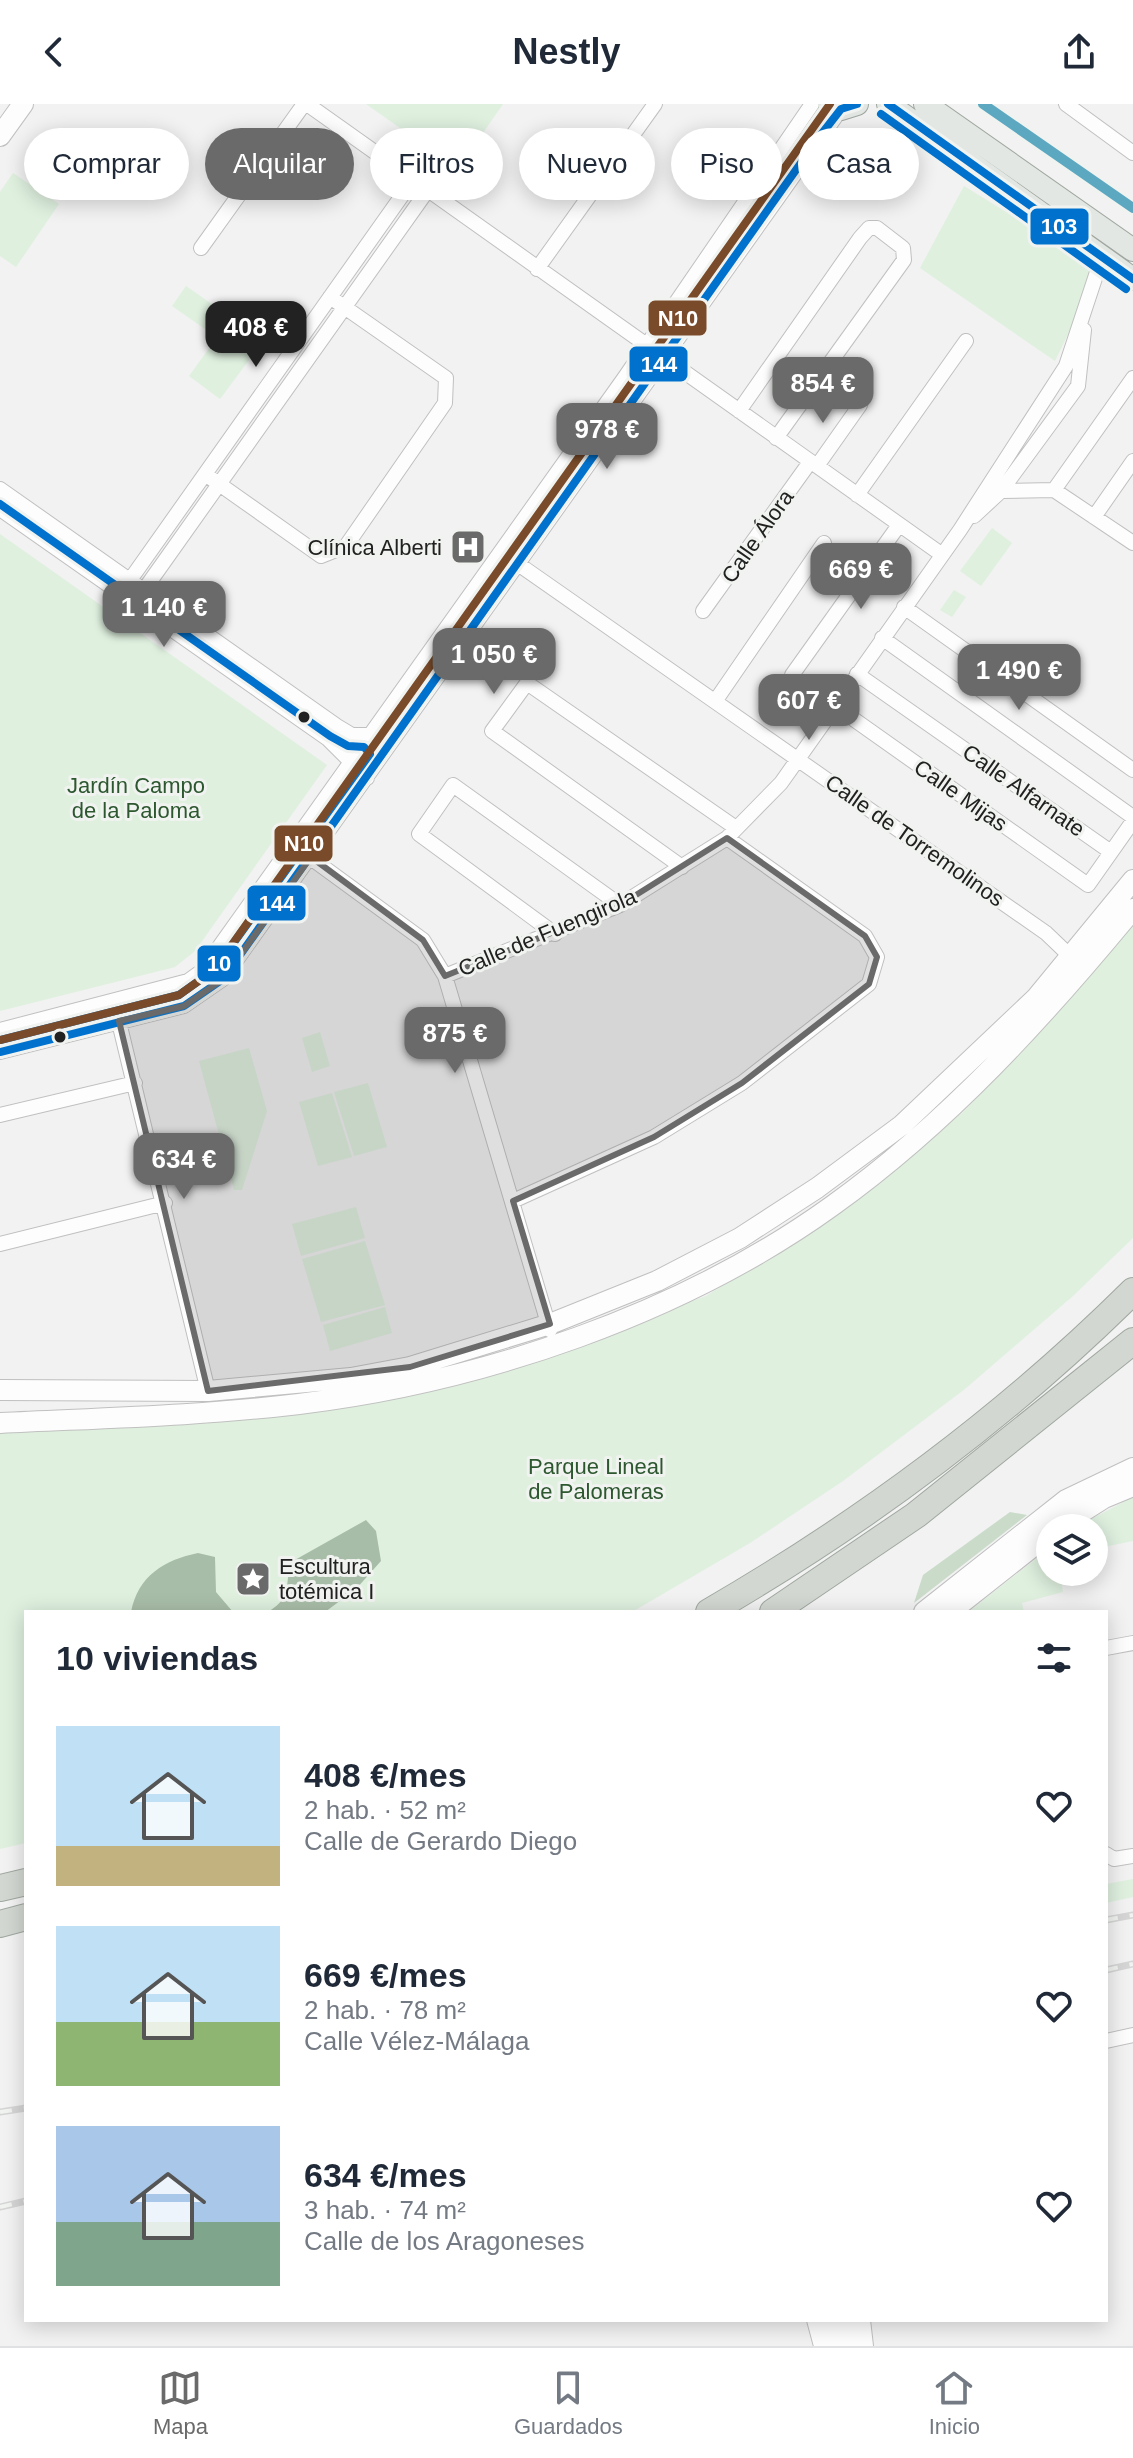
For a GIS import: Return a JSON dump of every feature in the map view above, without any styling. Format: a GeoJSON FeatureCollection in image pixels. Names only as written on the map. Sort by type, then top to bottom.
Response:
{"type":"FeatureCollection","features":[{"type":"Feature","properties":{"kind":"highway"},"geometry":{"type":"LineString","coordinates":[[712,1610],[880,1501],[1035,1379],[1133,1291]]}},
{"type":"Feature","properties":{"kind":"highway"},"geometry":{"type":"LineString","coordinates":[[776,1610],[916,1515],[1133,1341]]}},
{"type":"Feature","properties":{"kind":"highway"},"geometry":{"type":"LineString","coordinates":[[0,1888],[24,1882]]}},
{"type":"Feature","properties":{"kind":"highway"},"geometry":{"type":"LineString","coordinates":[[0,1924],[24,1918]]}},
{"type":"Feature","properties":{"kind":"main road"},"geometry":{"type":"LineString","coordinates":[[888,104],[1133,279]]}},
{"type":"Feature","properties":{"kind":"main road"},"geometry":{"type":"LineString","coordinates":[[925,104],[1133,250]]}},
{"type":"Feature","properties":{"kind":"street"},"geometry":{"type":"LineString","coordinates":[[0,136],[23,104]]}},
{"type":"Feature","properties":{"kind":"street"},"geometry":{"type":"LineString","coordinates":[[201,248],[306,104],[370,149]]}},
{"type":"Feature","properties":{"kind":"street"},"geometry":{"type":"LineString","coordinates":[[537,269],[655,104]]}},
{"type":"Feature","properties":{"kind":"street"},"geometry":{"type":"LineString","coordinates":[[0,1030],[188,981],[202,971],[756,191],[812,104]]}},
{"type":"Feature","properties":{"kind":"street"},"geometry":{"type":"LineString","coordinates":[[1066,104],[1133,153]]}},
{"type":"Feature","properties":{"kind":"street"},"geometry":{"type":"LineString","coordinates":[[0,1052],[184,1006],[223,979],[521,563],[662,358],[842,106]]}},
{"type":"Feature","properties":{"kind":"street"},"geometry":{"type":"LineString","coordinates":[[130,580],[399,200]]}},
{"type":"Feature","properties":{"kind":"street"},"geometry":{"type":"LineString","coordinates":[[144,590],[421,200]]}},
{"type":"Feature","properties":{"kind":"street"},"geometry":{"type":"LineString","coordinates":[[440,200],[941,554]]}},
{"type":"Feature","properties":{"kind":"street"},"geometry":{"type":"LineString","coordinates":[[739,411],[869,228],[877,228],[903,248],[904,260],[776,438]]}},
{"type":"Feature","properties":{"kind":"street","name":"Calle de Fuengirola"},"geometry":{"type":"LineString","coordinates":[[445,976],[555,934],[620,905],[732,833],[781,783],[960,530],[1066,366],[1102,257]]}},
{"type":"Feature","properties":{"kind":"street"},"geometry":{"type":"LineString","coordinates":[[205,474],[321,556],[346,546],[445,403],[446,378],[330,297]]}},
{"type":"Feature","properties":{"kind":"street","name":"Calle de Fuengirola"},"geometry":{"type":"LineString","coordinates":[[960,530],[1001,491],[1078,386],[1085,305]]}},
{"type":"Feature","properties":{"kind":"street"},"geometry":{"type":"LineString","coordinates":[[857,495],[966,341]]}},
{"type":"Feature","properties":{"kind":"street"},"geometry":{"type":"LineString","coordinates":[[1054,490],[1133,378]]}},
{"type":"Feature","properties":{"kind":"street","name":"Calle Álora"},"geometry":{"type":"LineString","coordinates":[[703,611],[860,405]]}},
{"type":"Feature","properties":{"kind":"street"},"geometry":{"type":"LineString","coordinates":[[1094,517],[1133,461]]}},
{"type":"Feature","properties":{"kind":"street"},"geometry":{"type":"LineString","coordinates":[[0,489],[337,726],[352,735],[370,735]]}},
{"type":"Feature","properties":{"kind":"street"},"geometry":{"type":"LineString","coordinates":[[1001,491],[1054,490],[1133,543]]}},
{"type":"Feature","properties":{"kind":"street"},"geometry":{"type":"LineString","coordinates":[[0,509],[328,739],[367,778]]}},
{"type":"Feature","properties":{"kind":"street"},"geometry":{"type":"LineString","coordinates":[[792,675],[899,525]]}},
{"type":"Feature","properties":{"kind":"street"},"geometry":{"type":"LineString","coordinates":[[716,700],[824,543]]}},
{"type":"Feature","properties":{"kind":"street","name":"Calle de Torremolinos"},"geometry":{"type":"LineString","coordinates":[[501,552],[521,563],[1046,933],[1069,955]]}},
{"type":"Feature","properties":{"kind":"street"},"geometry":{"type":"LineString","coordinates":[[904,607],[1133,770]]}},
{"type":"Feature","properties":{"kind":"street"},"geometry":{"type":"LineString","coordinates":[[882,638],[1133,819],[1111,852]]}},
{"type":"Feature","properties":{"kind":"street","name":"Calle Alfarnate"},"geometry":{"type":"LineString","coordinates":[[857,674],[1111,852]]}},
{"type":"Feature","properties":{"kind":"street"},"geometry":{"type":"LineString","coordinates":[[513,1201],[654,1137],[742,1083],[869,984],[877,957],[865,936],[732,833],[527,683],[492,731],[682,867]]}},
{"type":"Feature","properties":{"kind":"street","name":"Calle Mijas"},"geometry":{"type":"LineString","coordinates":[[835,706],[1088,885],[1111,852]]}},
{"type":"Feature","properties":{"kind":"street"},"geometry":{"type":"LineString","coordinates":[[370,735],[385,753]]}},
{"type":"Feature","properties":{"kind":"street"},"geometry":{"type":"LineString","coordinates":[[555,934],[419,834],[453,785],[620,905]]}},
{"type":"Feature","properties":{"kind":"street"},"geometry":{"type":"LineString","coordinates":[[293,845],[423,940],[445,976],[550,1324],[547,1337],[415,1384]]}},
{"type":"Feature","properties":{"kind":"street"},"geometry":{"type":"LineString","coordinates":[[0,1392],[208,1391],[289,1385],[410,1367],[550,1324],[657,1281],[740,1238],[817,1188],[902,1125],[1036,998],[1133,880]]}},
{"type":"Feature","properties":{"kind":"street"},"geometry":{"type":"LineString","coordinates":[[0,1423],[156,1418],[300,1404],[415,1384],[588,1333],[667,1300],[831,1207],[917,1139],[995,1067],[1133,909]]}},
{"type":"Feature","properties":{"kind":"street"},"geometry":{"type":"LineString","coordinates":[[1035,1023],[1052,991],[1071,971],[1069,955]]}},
{"type":"Feature","properties":{"kind":"street"},"geometry":{"type":"LineString","coordinates":[[114,1002],[208,1391]]}},
{"type":"Feature","properties":{"kind":"street"},"geometry":{"type":"LineString","coordinates":[[0,1115],[135,1083]]}},
{"type":"Feature","properties":{"kind":"street"},"geometry":{"type":"LineString","coordinates":[[0,1244],[165,1203]]}},
{"type":"Feature","properties":{"kind":"street"},"geometry":{"type":"LineString","coordinates":[[58,1421],[38,1416],[36,1410],[40,1400],[88,1396],[110,1390]]}},
{"type":"Feature","properties":{"kind":"street"},"geometry":{"type":"LineString","coordinates":[[0,1392],[6,1401],[0,1413]]}},
{"type":"Feature","properties":{"kind":"street"},"geometry":{"type":"LineString","coordinates":[[927,1610],[1066,1500],[1133,1468]]}},
{"type":"Feature","properties":{"kind":"street"},"geometry":{"type":"LineString","coordinates":[[1079,1514],[1104,1498],[1133,1486]]}},
{"type":"Feature","properties":{"kind":"street"},"geometry":{"type":"LineString","coordinates":[[953,1610],[1036,1544]]}},
{"type":"Feature","properties":{"kind":"street"},"geometry":{"type":"LineString","coordinates":[[1108,1648],[1133,1643]]}},
{"type":"Feature","properties":{"kind":"street"},"geometry":{"type":"LineString","coordinates":[[1108,1855],[1114,1859],[1133,1856]]}},
{"type":"Feature","properties":{"kind":"street"},"geometry":{"type":"LineString","coordinates":[[1108,2041],[1133,2035]]}},
{"type":"Feature","properties":{"kind":"street"},"geometry":{"type":"LineString","coordinates":[[847,2322],[853,2346]]}},
{"type":"Feature","properties":{"kind":"street"},"geometry":{"type":"LineString","coordinates":[[863,2322],[866,2346]]}},
{"type":"Feature","properties":{"kind":"street"},"geometry":{"type":"LineString","coordinates":[[807,2346],[820,2324]]}},
{"type":"Feature","properties":{"kind":"street"},"geometry":{"type":"LineString","coordinates":[[820,2324],[821,2346]]}},
{"type":"Feature","properties":{"kind":"street"},"geometry":{"type":"LineString","coordinates":[[820,2324],[836,2346]]}},
{"type":"Feature","properties":{"kind":"highlighted area"},"geometry":{"type":"Polygon","coordinates":[[[727,838],[865,936],[877,957],[869,984],[742,1083],[654,1137],[513,1201],[550,1324],[410,1367],[208,1391],[119,1021],[184,1006],[223,979],[311,857],[423,940],[445,976],[620,905],[727,838]]]}},
{"type":"Feature","properties":{"kind":"green space"},"geometry":{"type":"Polygon","coordinates":[[[366,104],[503,104],[486,128],[400,128],[366,104]]]}},
{"type":"Feature","properties":{"kind":"green space"},"geometry":{"type":"Polygon","coordinates":[[[13,173],[24,180],[24,200],[53,200],[59,204],[16,267],[0,256],[0,192],[13,173]]]}},
{"type":"Feature","properties":{"kind":"green space"},"geometry":{"type":"Polygon","coordinates":[[[964,186],[1092,265],[1073,324],[1055,361],[920,268],[964,186]]]}},
{"type":"Feature","properties":{"kind":"green space"},"geometry":{"type":"Polygon","coordinates":[[[186,286],[219,309],[205,329],[172,306],[186,286]]]}},
{"type":"Feature","properties":{"kind":"green space"},"geometry":{"type":"Polygon","coordinates":[[[229,321],[261,344],[220,399],[189,376],[229,321]]]}},
{"type":"Feature","properties":{"kind":"green space"},"geometry":{"type":"Polygon","coordinates":[[[992,528],[1012,543],[981,586],[960,571],[992,528]]]}},
{"type":"Feature","properties":{"kind":"green space","name":"Jardín Campo de la Paloma"},"geometry":{"type":"Polygon","coordinates":[[[0,534],[327,765],[195,951],[175,967],[0,1011],[0,534]]]}},
{"type":"Feature","properties":{"kind":"green space"},"geometry":{"type":"Polygon","coordinates":[[[954,590],[966,597],[952,617],[940,610],[954,590]]]}},
{"type":"Feature","properties":{"kind":"green space","name":"Parque Lineal de Palomeras"},"geometry":{"type":"Polygon","coordinates":[[[1133,921],[1133,1238],[1073,1296],[965,1389],[843,1481],[750,1543],[635,1610],[24,1610],[24,1843],[0,1849],[0,1430],[246,1419],[419,1394],[517,1365],[706,1296],[827,1220],[962,1113],[1046,1026],[1133,921]]]}},
{"type":"Feature","properties":{"kind":"green space"},"geometry":{"type":"Polygon","coordinates":[[[320,1032],[330,1066],[312,1072],[302,1038],[320,1032]]]}},
{"type":"Feature","properties":{"kind":"green space"},"geometry":{"type":"Polygon","coordinates":[[[249,1048],[267,1111],[242,1190],[234,1190],[199,1061],[249,1048]]]}},
{"type":"Feature","properties":{"kind":"green space"},"geometry":{"type":"Polygon","coordinates":[[[368,1083],[387,1147],[354,1156],[334,1092],[368,1083]]]}},
{"type":"Feature","properties":{"kind":"green space"},"geometry":{"type":"Polygon","coordinates":[[[332,1093],[352,1157],[318,1166],[299,1102],[332,1093]]]}},
{"type":"Feature","properties":{"kind":"green space"},"geometry":{"type":"Polygon","coordinates":[[[356,1207],[365,1238],[301,1256],[292,1224],[356,1207]]]}},
{"type":"Feature","properties":{"kind":"green space"},"geometry":{"type":"Polygon","coordinates":[[[365,1241],[385,1305],[321,1322],[302,1259],[365,1241]]]}},
{"type":"Feature","properties":{"kind":"green space"},"geometry":{"type":"Polygon","coordinates":[[[385,1307],[392,1333],[330,1351],[323,1325],[385,1307]]]}},
{"type":"Feature","properties":{"kind":"green space"},"geometry":{"type":"Polygon","coordinates":[[[1133,1497],[1133,1541],[1108,1546],[1108,1514],[1101,1514],[1133,1497]]]}},
{"type":"Feature","properties":{"kind":"green space"},"geometry":{"type":"Polygon","coordinates":[[[1036,1559],[1036,1586],[1062,1586],[1063,1592],[1022,1603],[1024,1610],[971,1610],[1036,1559]]]}},
{"type":"Feature","properties":{"kind":"green space"},"geometry":{"type":"Polygon","coordinates":[[[1133,1879],[1133,1897],[1108,1903],[1108,1884],[1133,1879]]]}},
{"type":"Feature","properties":{"kind":"shaded area"},"geometry":{"type":"Polygon","coordinates":[[[1010,1512],[1027,1515],[914,1603],[923,1575],[1010,1512]]]}},
{"type":"Feature","properties":{"kind":"shaded area"},"geometry":{"type":"Polygon","coordinates":[[[366,1520],[376,1531],[381,1561],[356,1589],[328,1610],[271,1610],[285,1594],[293,1561],[366,1520]]]}},
{"type":"Feature","properties":{"kind":"shaded area"},"geometry":{"type":"Polygon","coordinates":[[[198,1553],[215,1557],[216,1592],[231,1610],[131,1610],[146,1579],[174,1560],[198,1553]]]}},
{"type":"Feature","properties":{"kind":"railway"},"geometry":{"type":"LineString","coordinates":[[1108,1920],[1133,1915]]}},
{"type":"Feature","properties":{"kind":"railway"},"geometry":{"type":"LineString","coordinates":[[1108,1970],[1133,1964]]}},
{"type":"Feature","properties":{"kind":"railway"},"geometry":{"type":"LineString","coordinates":[[0,2112],[24,2108]]}},
{"type":"Feature","properties":{"kind":"railway"},"geometry":{"type":"LineString","coordinates":[[0,2207],[24,2201]]}},
{"type":"Feature","properties":{"kind":"transit line","name":"N10"},"geometry":{"type":"LineString","coordinates":[[0,1040],[179,995],[214,970],[830,104]]}},
{"type":"Feature","properties":{"kind":"transit line","name":"144"},"geometry":{"type":"LineString","coordinates":[[0,1052],[184,1006],[223,979],[820,136],[841,109],[857,104]]}},
{"type":"Feature","properties":{"kind":"transit line","name":"103"},"geometry":{"type":"LineString","coordinates":[[888,104],[1133,279]]}},
{"type":"Feature","properties":{"kind":"transit line"},"geometry":{"type":"LineString","coordinates":[[983,104],[1133,208]]}},
{"type":"Feature","properties":{"kind":"transit line"},"geometry":{"type":"LineString","coordinates":[[881,114],[1126,289]]}},
{"type":"Feature","properties":{"kind":"transit line","name":"10"},"geometry":{"type":"LineString","coordinates":[[0,504],[330,736],[348,746],[364,747],[370,754],[214,970],[179,995],[0,1040]]}},
{"type":"Feature","properties":{"kind":"place","name":"Clínica Alberti"},"geometry":{"type":"Point","coordinates":[468,547]}},
{"type":"Feature","properties":{"kind":"place","name":"Escultura totémica I"},"geometry":{"type":"Point","coordinates":[253,1579]}}]}
